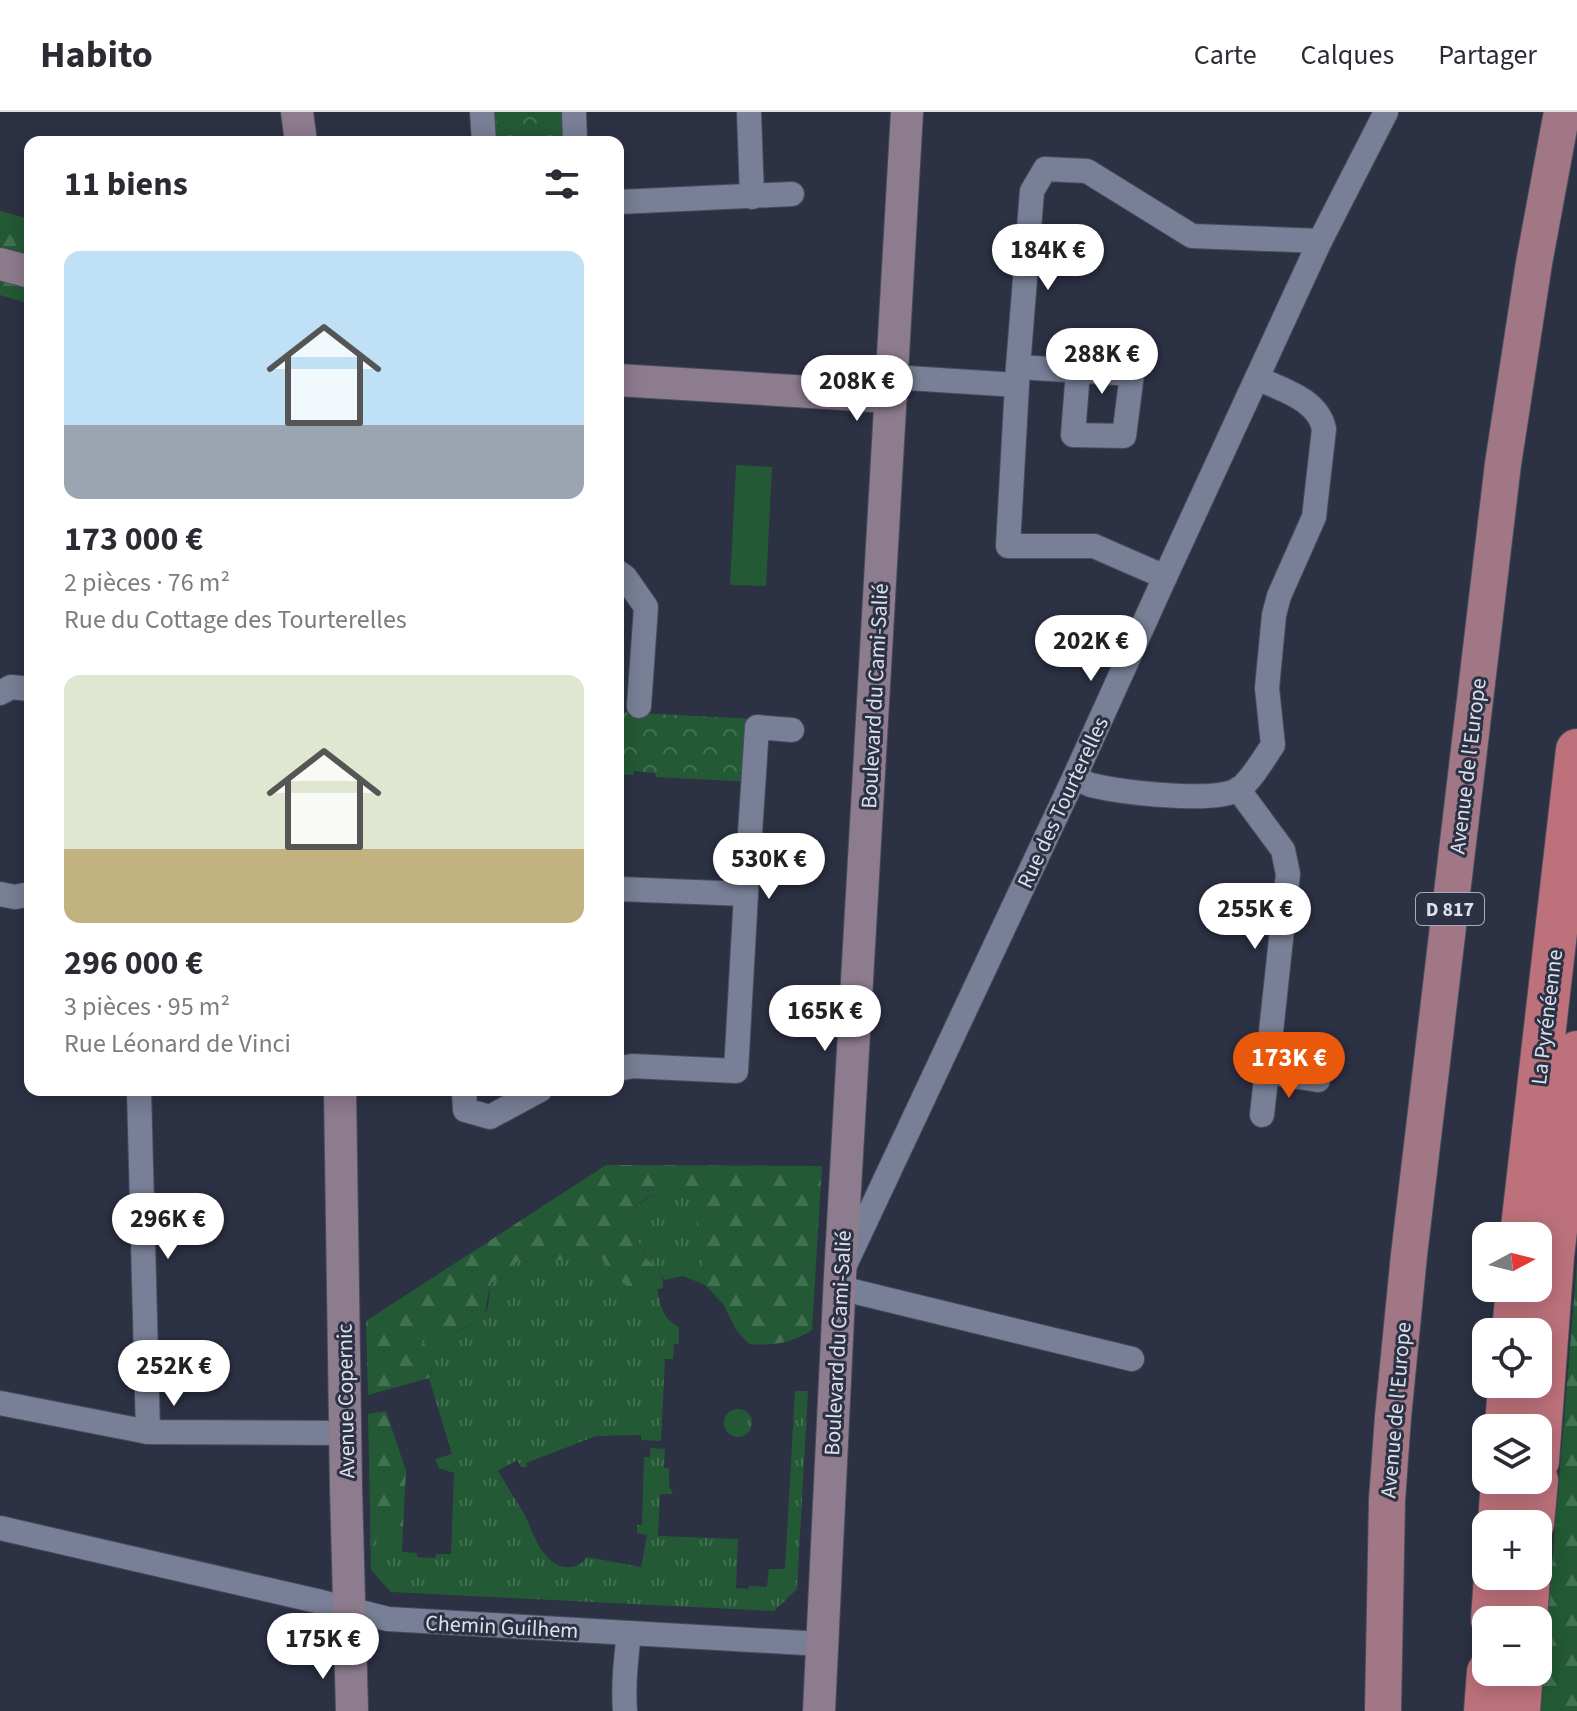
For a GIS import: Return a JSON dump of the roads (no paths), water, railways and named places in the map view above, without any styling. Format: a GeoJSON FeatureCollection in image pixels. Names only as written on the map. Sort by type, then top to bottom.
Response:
{"type":"FeatureCollection","features":[{"type":"Feature","properties":{"kind":"highway","name":"La Pyrénéenne"},"geometry":{"type":"LineString","coordinates":[[1523,1222],[1577,750]]}},
{"type":"Feature","properties":{"kind":"highway","name":"La Pyrénéenne"},"geometry":{"type":"LineString","coordinates":[[1541,1414],[1553,1256],[1577,1052]]}},
{"type":"Feature","properties":{"kind":"highway"},"geometry":{"type":"LineString","coordinates":[[1485,1711],[1487,1686]]}},
{"type":"Feature","properties":{"kind":"highway"},"geometry":{"type":"LineString","coordinates":[[1519,1711],[1521,1686]]}},
{"type":"Feature","properties":{"kind":"main road","name":"Avenue de l'Europe"},"geometry":{"type":"LineString","coordinates":[[1383,1711],[1387,1500],[1409,1255],[1503,464],[1562,112]]}},
{"type":"Feature","properties":{"kind":"street"},"geometry":{"type":"LineString","coordinates":[[297,112],[300,136]]}},
{"type":"Feature","properties":{"kind":"street"},"geometry":{"type":"LineString","coordinates":[[482,112],[484,136]]}},
{"type":"Feature","properties":{"kind":"street"},"geometry":{"type":"LineString","coordinates":[[574,112],[575,136]]}},
{"type":"Feature","properties":{"kind":"street"},"geometry":{"type":"LineString","coordinates":[[749,112],[752,197]]}},
{"type":"Feature","properties":{"kind":"street","name":"Boulevard du Cami-Salié"},"geometry":{"type":"LineString","coordinates":[[819,1711],[840,1282],[907,112]]}},
{"type":"Feature","properties":{"kind":"street","name":"Rue des Tourterelles"},"geometry":{"type":"LineString","coordinates":[[840,1282],[1320,241],[1386,112]]}},
{"type":"Feature","properties":{"kind":"street"},"geometry":{"type":"LineString","coordinates":[[1165,577],[1094,546],[1008,546],[1032,191],[1045,169],[1087,171],[1192,236],[1320,241]]}},
{"type":"Feature","properties":{"kind":"street"},"geometry":{"type":"LineString","coordinates":[[624,202],[792,194]]}},
{"type":"Feature","properties":{"kind":"street"},"geometry":{"type":"LineString","coordinates":[[0,264],[24,270]]}},
{"type":"Feature","properties":{"kind":"street"},"geometry":{"type":"LineString","coordinates":[[624,380],[892,387],[1078,371]]}},
{"type":"Feature","properties":{"kind":"street"},"geometry":{"type":"LineString","coordinates":[[1074,778],[1090,785],[1157,795],[1210,797],[1238,789],[1273,745],[1267,688],[1274,615],[1279,596],[1314,517],[1324,429],[1322,418],[1310,403],[1257,378]]}},
{"type":"Feature","properties":{"kind":"street"},"geometry":{"type":"LineString","coordinates":[[624,576],[646,607],[639,706]]}},
{"type":"Feature","properties":{"kind":"street"},"geometry":{"type":"LineString","coordinates":[[0,693],[11,687],[24,688]]}},
{"type":"Feature","properties":{"kind":"street"},"geometry":{"type":"LineString","coordinates":[[624,1068],[736,1071],[757,727],[792,730]]}},
{"type":"Feature","properties":{"kind":"street"},"geometry":{"type":"LineString","coordinates":[[1238,789],[1283,850],[1288,874],[1262,1115]]}},
{"type":"Feature","properties":{"kind":"street"},"geometry":{"type":"LineString","coordinates":[[624,889],[746,894]]}},
{"type":"Feature","properties":{"kind":"street"},"geometry":{"type":"LineString","coordinates":[[0,894],[24,895]]}},
{"type":"Feature","properties":{"kind":"street"},"geometry":{"type":"LineString","coordinates":[[1267,1072],[1318,1080]]}},
{"type":"Feature","properties":{"kind":"street"},"geometry":{"type":"LineString","coordinates":[[139,1096],[148,1432]]}},
{"type":"Feature","properties":{"kind":"street","name":"Avenue Copernic"},"geometry":{"type":"LineString","coordinates":[[340,1096],[352,1711]]}},
{"type":"Feature","properties":{"kind":"street"},"geometry":{"type":"LineString","coordinates":[[464,1096],[465,1110],[490,1117],[529,1096]]}},
{"type":"Feature","properties":{"kind":"street"},"geometry":{"type":"LineString","coordinates":[[840,1282],[1132,1359]]}},
{"type":"Feature","properties":{"kind":"street"},"geometry":{"type":"LineString","coordinates":[[0,1403],[148,1432],[346,1433]]}},
{"type":"Feature","properties":{"kind":"street","name":"Chemin Guilhem"},"geometry":{"type":"LineString","coordinates":[[0,1528],[388,1619],[822,1644]]}},
{"type":"Feature","properties":{"kind":"street"},"geometry":{"type":"LineString","coordinates":[[625,1711],[624,1678],[629,1633]]}}]}
